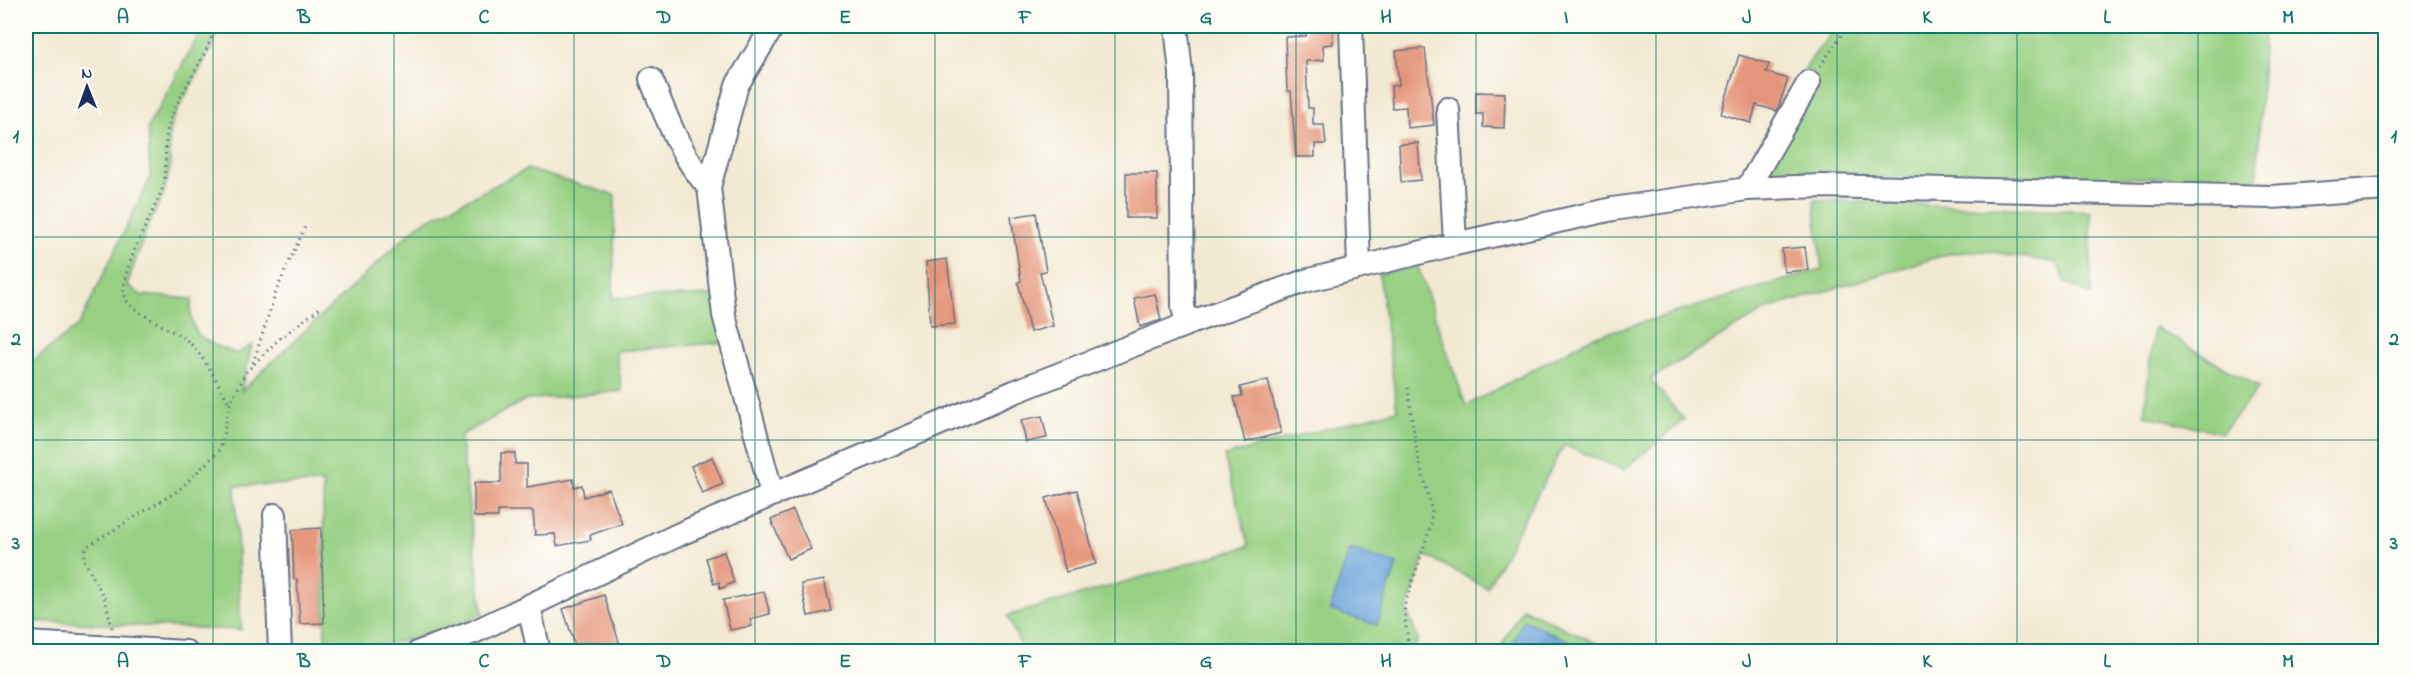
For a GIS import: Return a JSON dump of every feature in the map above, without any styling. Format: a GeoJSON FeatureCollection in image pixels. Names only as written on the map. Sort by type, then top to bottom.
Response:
{"type":"FeatureCollection","features":[{"type":"Feature","properties":{"kind":"street"},"geometry":{"type":"LineString","coordinates":[[772,494],[724,315],[709,187],[737,85],[773,26]]}},
{"type":"Feature","properties":{"kind":"street"},"geometry":{"type":"LineString","coordinates":[[1176,26],[1181,73],[1184,308],[1188,323]]}},
{"type":"Feature","properties":{"kind":"street"},"geometry":{"type":"LineString","coordinates":[[1351,26],[1359,267]]}},
{"type":"Feature","properties":{"kind":"street"},"geometry":{"type":"LineString","coordinates":[[651,79],[670,125],[700,178],[709,187]]}},
{"type":"Feature","properties":{"kind":"street"},"geometry":{"type":"LineString","coordinates":[[1747,189],[1809,82]]}},
{"type":"Feature","properties":{"kind":"street"},"geometry":{"type":"LineString","coordinates":[[1448,109],[1455,243]]}},
{"type":"Feature","properties":{"kind":"street"},"geometry":{"type":"LineString","coordinates":[[419,651],[474,632],[680,534],[772,494],[1014,392],[1188,323],[1305,281],[1455,243],[1612,209],[1747,189],[1821,186],[2272,197],[2385,189]]}},
{"type":"Feature","properties":{"kind":"street"},"geometry":{"type":"LineString","coordinates":[[275,515],[280,651]]}},
{"type":"Feature","properties":{"kind":"street"},"geometry":{"type":"LineString","coordinates":[[529,607],[539,651]]}},
{"type":"Feature","properties":{"kind":"street"},"geometry":{"type":"LineString","coordinates":[[26,643],[55,648],[117,647],[186,651]]}},
{"type":"Feature","properties":{"kind":"path"},"geometry":{"type":"LineString","coordinates":[[215,26],[211,42],[170,118],[165,133],[167,168],[161,192],[142,231],[124,284],[126,300],[133,310],[162,323],[189,342],[230,404]]}},
{"type":"Feature","properties":{"kind":"path"},"geometry":{"type":"LineString","coordinates":[[1809,82],[1848,26]]}},
{"type":"Feature","properties":{"kind":"path"},"geometry":{"type":"LineString","coordinates":[[253,365],[277,290],[305,227]]}},
{"type":"Feature","properties":{"kind":"path"},"geometry":{"type":"LineString","coordinates":[[117,647],[105,599],[84,560],[86,546],[179,490],[220,450],[230,404],[246,372],[279,339],[321,307]]}},
{"type":"Feature","properties":{"kind":"path"},"geometry":{"type":"LineString","coordinates":[[1407,651],[1409,643],[1403,617],[1405,604],[1431,525],[1432,510],[1416,449],[1408,388]]}},
{"type":"Feature","properties":{"kind":"green space"},"geometry":{"type":"Polygon","coordinates":[[[198,26],[218,26],[214,43],[173,119],[169,133],[170,168],[164,193],[145,233],[127,285],[141,295],[192,299],[192,322],[195,330],[207,341],[237,354],[252,345],[241,391],[419,224],[527,169],[615,195],[613,298],[719,295],[727,342],[616,351],[622,391],[525,400],[460,436],[483,614],[442,632],[392,643],[325,649],[323,483],[235,486],[241,630],[26,621],[26,366],[79,325],[150,178],[148,127],[196,40],[198,26]]]}},
{"type":"Feature","properties":{"kind":"green space"},"geometry":{"type":"Polygon","coordinates":[[[1836,26],[2264,26],[2257,178],[1814,177],[1739,181],[1810,61],[1836,26]]]}},
{"type":"Feature","properties":{"kind":"green space"},"geometry":{"type":"Polygon","coordinates":[[[1814,200],[2091,211],[2091,295],[2065,282],[2057,263],[1988,251],[1951,253],[1767,309],[1650,379],[1684,420],[1623,470],[1564,445],[1487,588],[1425,555],[1407,610],[1418,640],[1412,651],[1023,651],[1007,616],[1249,546],[1224,456],[1397,410],[1379,274],[1418,267],[1466,406],[1593,337],[1822,269],[1814,200]]]}},
{"type":"Feature","properties":{"kind":"green space"},"geometry":{"type":"Polygon","coordinates":[[[2154,327],[2259,387],[2222,433],[2144,415],[2154,327]]]}},
{"type":"Feature","properties":{"kind":"green space"},"geometry":{"type":"Polygon","coordinates":[[[1522,608],[1600,645],[1598,651],[1498,652],[1522,608]]]}},
{"type":"Feature","properties":{"kind":"water"},"geometry":{"type":"Polygon","coordinates":[[[1350,549],[1397,564],[1377,625],[1330,610],[1350,549]]]}},
{"type":"Feature","properties":{"kind":"water"},"geometry":{"type":"Polygon","coordinates":[[[1523,620],[1590,651],[1510,651],[1523,620]]]}},
{"type":"Feature","properties":{"kind":"building"},"geometry":{"type":"Polygon","coordinates":[[[1306,26],[1332,26],[1333,44],[1323,45],[1324,60],[1306,61],[1308,108],[1313,108],[1313,125],[1324,125],[1326,144],[1315,144],[1315,157],[1296,157],[1291,91],[1287,91],[1285,37],[1306,36],[1306,26]]]}},
{"type":"Feature","properties":{"kind":"building"},"geometry":{"type":"Polygon","coordinates":[[[1425,48],[1434,125],[1407,128],[1406,107],[1392,108],[1391,86],[1399,85],[1396,51],[1425,48]]]}},
{"type":"Feature","properties":{"kind":"building"},"geometry":{"type":"Polygon","coordinates":[[[1739,55],[1769,64],[1766,72],[1788,79],[1777,111],[1756,105],[1751,123],[1721,114],[1739,55]]]}},
{"type":"Feature","properties":{"kind":"building"},"geometry":{"type":"Polygon","coordinates":[[[1476,92],[1505,93],[1504,128],[1483,127],[1483,114],[1476,114],[1476,92]]]}},
{"type":"Feature","properties":{"kind":"building"},"geometry":{"type":"Polygon","coordinates":[[[1418,143],[1421,180],[1401,182],[1399,144],[1418,143]]]}},
{"type":"Feature","properties":{"kind":"building"},"geometry":{"type":"Polygon","coordinates":[[[1126,173],[1157,173],[1157,218],[1126,218],[1126,173]]]}},
{"type":"Feature","properties":{"kind":"building"},"geometry":{"type":"Polygon","coordinates":[[[1036,213],[1046,271],[1040,272],[1053,326],[1030,332],[1018,282],[1021,281],[1011,217],[1036,213]]]}},
{"type":"Feature","properties":{"kind":"building"},"geometry":{"type":"Polygon","coordinates":[[[1805,247],[1808,270],[1784,272],[1782,249],[1805,247]]]}},
{"type":"Feature","properties":{"kind":"building"},"geometry":{"type":"Polygon","coordinates":[[[947,259],[955,324],[930,326],[926,262],[947,259]]]}},
{"type":"Feature","properties":{"kind":"building"},"geometry":{"type":"Polygon","coordinates":[[[1155,294],[1161,320],[1140,327],[1134,298],[1155,294]]]}},
{"type":"Feature","properties":{"kind":"building"},"geometry":{"type":"Polygon","coordinates":[[[1268,380],[1281,433],[1245,442],[1234,397],[1242,396],[1240,387],[1268,380]]]}},
{"type":"Feature","properties":{"kind":"building"},"geometry":{"type":"Polygon","coordinates":[[[1042,416],[1047,438],[1026,442],[1021,420],[1042,416]]]}},
{"type":"Feature","properties":{"kind":"building"},"geometry":{"type":"Polygon","coordinates":[[[501,453],[515,453],[515,464],[527,464],[527,487],[573,479],[574,487],[582,485],[584,497],[609,489],[622,524],[590,535],[591,540],[557,546],[555,534],[535,535],[533,511],[498,511],[498,517],[474,517],[474,483],[501,483],[501,453]]]}},
{"type":"Feature","properties":{"kind":"building"},"geometry":{"type":"Polygon","coordinates":[[[712,457],[723,484],[702,493],[691,466],[712,457]]]}},
{"type":"Feature","properties":{"kind":"building"},"geometry":{"type":"Polygon","coordinates":[[[1077,490],[1096,564],[1066,572],[1046,498],[1077,490]]]}},
{"type":"Feature","properties":{"kind":"building"},"geometry":{"type":"Polygon","coordinates":[[[793,510],[811,549],[788,559],[771,520],[793,510]]]}},
{"type":"Feature","properties":{"kind":"building"},"geometry":{"type":"Polygon","coordinates":[[[321,528],[324,623],[300,624],[297,579],[294,579],[292,530],[321,528]]]}},
{"type":"Feature","properties":{"kind":"building"},"geometry":{"type":"Polygon","coordinates":[[[724,552],[734,582],[720,589],[719,582],[714,584],[706,558],[724,552]]]}},
{"type":"Feature","properties":{"kind":"building"},"geometry":{"type":"Polygon","coordinates":[[[824,580],[831,611],[808,616],[801,584],[824,580]]]}},
{"type":"Feature","properties":{"kind":"building"},"geometry":{"type":"Polygon","coordinates":[[[764,592],[770,614],[750,619],[752,626],[730,630],[723,600],[764,592]]]}},
{"type":"Feature","properties":{"kind":"building"},"geometry":{"type":"Polygon","coordinates":[[[604,595],[622,651],[577,651],[563,609],[604,595]]]}}]}
